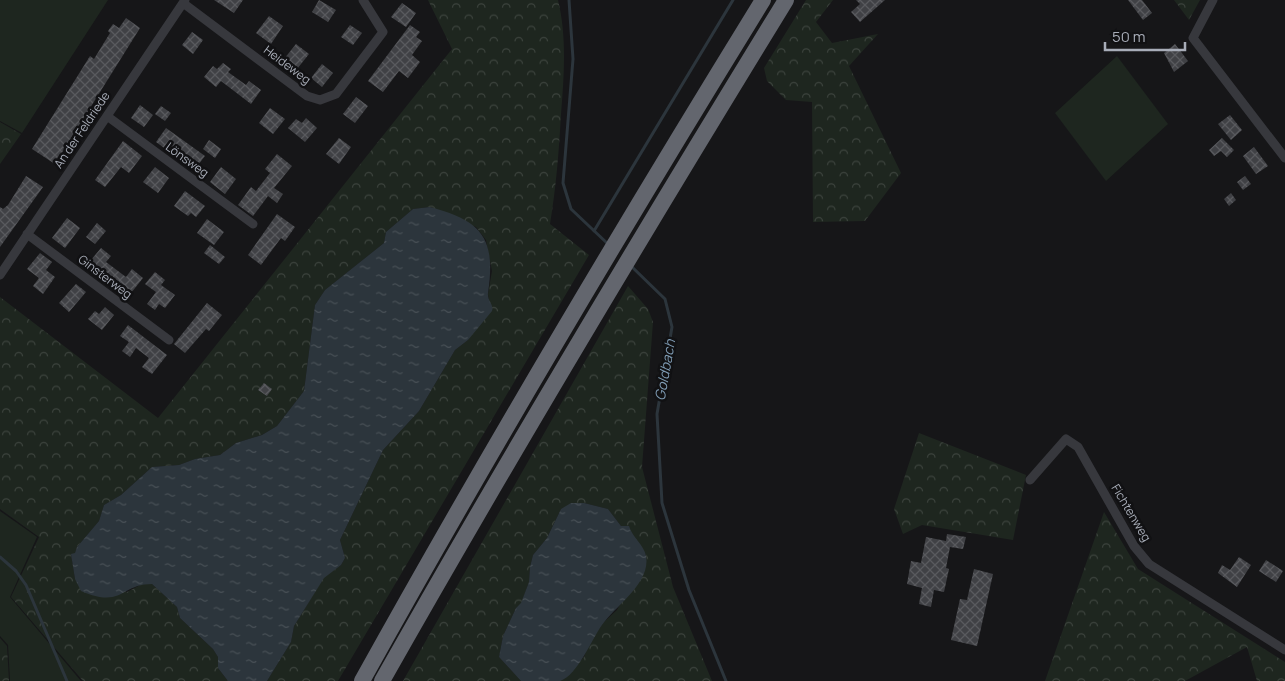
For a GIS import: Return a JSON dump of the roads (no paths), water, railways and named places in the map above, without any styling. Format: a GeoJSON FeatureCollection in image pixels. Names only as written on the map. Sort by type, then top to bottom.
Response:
{"type":"FeatureCollection","features":[{"type":"Feature","properties":{"kind":"highway"},"geometry":{"type":"LineString","coordinates":[[362,681],[521,402],[763,0]]}},
{"type":"Feature","properties":{"kind":"highway"},"geometry":{"type":"LineString","coordinates":[[382,681],[467,530],[632,251],[786,0]]}},
{"type":"Feature","properties":{"kind":"street","name":"Heideweg"},"geometry":{"type":"LineString","coordinates":[[184,1],[307,96],[320,100],[336,94],[383,32],[363,0]]}},
{"type":"Feature","properties":{"kind":"street"},"geometry":{"type":"LineString","coordinates":[[1214,0],[1193,38],[1285,158]]}},
{"type":"Feature","properties":{"kind":"street","name":"An der Feldriede"},"geometry":{"type":"LineString","coordinates":[[0,275],[184,1]]}},
{"type":"Feature","properties":{"kind":"street","name":"Lönsweg"},"geometry":{"type":"LineString","coordinates":[[107,116],[253,224]]}},
{"type":"Feature","properties":{"kind":"street","name":"Ginsterweg"},"geometry":{"type":"LineString","coordinates":[[27,234],[169,340]]}},
{"type":"Feature","properties":{"kind":"street","name":"Fichtenweg"},"geometry":{"type":"LineString","coordinates":[[1030,480],[1066,439],[1078,447],[1134,546],[1149,564],[1285,650]]}},
{"type":"Feature","properties":{"kind":"water"},"geometry":{"type":"Polygon","coordinates":[[[430,207],[463,219],[474,226],[482,235],[490,259],[488,298],[492,311],[468,340],[455,350],[419,411],[383,450],[340,540],[345,558],[341,565],[324,578],[294,626],[291,642],[267,681],[228,681],[218,668],[218,657],[213,649],[180,618],[177,607],[152,584],[141,585],[113,597],[105,598],[81,591],[75,579],[71,554],[75,553],[77,547],[99,521],[104,505],[121,495],[152,467],[179,465],[195,459],[220,455],[236,443],[262,435],[277,426],[304,391],[315,305],[325,290],[384,243],[386,232],[413,209],[430,207]]]}},
{"type":"Feature","properties":{"kind":"water"},"geometry":{"type":"Polygon","coordinates":[[[571,503],[584,503],[608,509],[621,526],[629,526],[645,552],[646,566],[638,585],[602,625],[573,672],[560,681],[521,681],[499,657],[503,636],[516,608],[521,603],[529,582],[533,555],[547,538],[561,509],[571,503]]]}},
{"type":"Feature","properties":{"kind":"waterway","name":"Goldbach"},"geometry":{"type":"LineString","coordinates":[[569,0],[573,59],[563,183],[571,209],[608,244]]}},
{"type":"Feature","properties":{"kind":"waterway"},"geometry":{"type":"LineString","coordinates":[[594,231],[733,0]]}},
{"type":"Feature","properties":{"kind":"waterway","name":"Goldbach"},"geometry":{"type":"LineString","coordinates":[[631,266],[665,299],[672,327],[657,414],[662,503],[689,590],[726,681]]}},
{"type":"Feature","properties":{"kind":"waterway"},"geometry":{"type":"LineString","coordinates":[[0,557],[16,571],[26,585],[67,681]]}}]}
